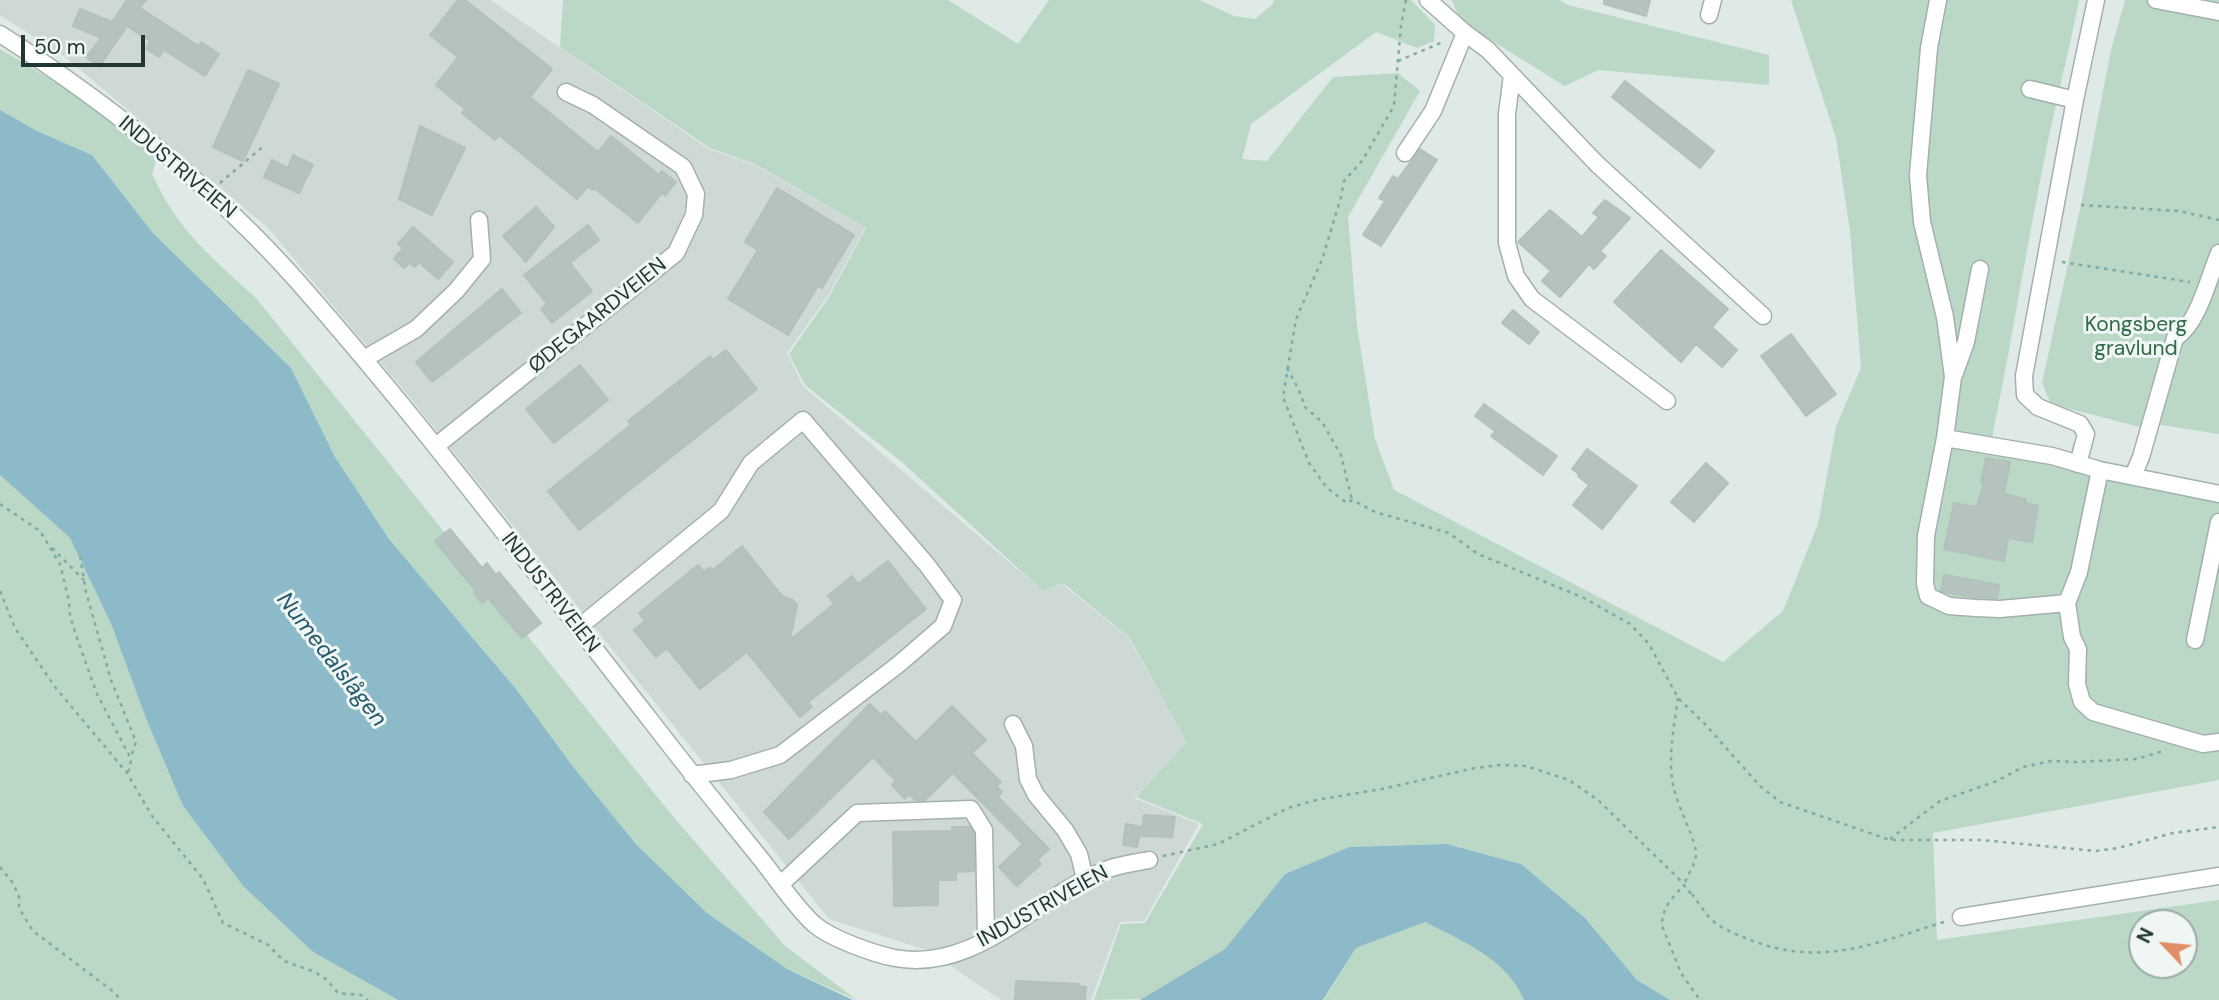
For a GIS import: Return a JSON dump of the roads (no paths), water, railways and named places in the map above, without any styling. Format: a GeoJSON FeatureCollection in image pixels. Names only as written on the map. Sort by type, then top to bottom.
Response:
{"type":"FeatureCollection","features":[{"type":"Feature","properties":{"kind":"street"},"geometry":{"type":"LineString","coordinates":[[1428,0],[1488,50],[1597,164],[1763,316]]}},
{"type":"Feature","properties":{"kind":"street"},"geometry":{"type":"LineString","coordinates":[[1938,0],[1928,61],[1919,175],[1922,222],[1945,317],[1953,377]]}},
{"type":"Feature","properties":{"kind":"street"},"geometry":{"type":"LineString","coordinates":[[2078,464],[2086,434],[2080,424],[2038,407],[2025,396],[2024,376],[2096,0]]}},
{"type":"Feature","properties":{"kind":"street"},"geometry":{"type":"LineString","coordinates":[[2156,0],[2219,12]]}},
{"type":"Feature","properties":{"kind":"street"},"geometry":{"type":"LineString","coordinates":[[1405,153],[1433,111],[1465,33]]}},
{"type":"Feature","properties":{"kind":"street","name":"INDUSTRIVEIEN"},"geometry":{"type":"LineString","coordinates":[[0,34],[60,72],[147,139],[211,194],[296,279],[436,446],[692,775],[817,926],[864,950],[899,959],[944,957],[985,940],[1106,869],[1149,860]]}},
{"type":"Feature","properties":{"kind":"street"},"geometry":{"type":"LineString","coordinates":[[1512,75],[1507,114],[1507,243],[1516,276],[1532,299],[1667,401]]}},
{"type":"Feature","properties":{"kind":"street"},"geometry":{"type":"LineString","coordinates":[[2030,89],[2075,100]]}},
{"type":"Feature","properties":{"kind":"street","name":"ØDEGAARDVEIEN"},"geometry":{"type":"LineString","coordinates":[[436,446],[677,253],[694,215],[696,194],[683,167],[593,105],[566,92]]}},
{"type":"Feature","properties":{"kind":"street"},"geometry":{"type":"LineString","coordinates":[[364,359],[416,329],[456,291],[482,259],[479,220]]}},
{"type":"Feature","properties":{"kind":"street"},"geometry":{"type":"LineString","coordinates":[[2133,476],[2141,457],[2175,338],[2181,335],[2200,306],[2219,253]]}},
{"type":"Feature","properties":{"kind":"street"},"geometry":{"type":"LineString","coordinates":[[1980,269],[1966,342],[1953,377],[1945,438],[1926,536],[1925,584],[1928,596],[1949,606],[1976,608],[2000,609],[2067,603]]}},
{"type":"Feature","properties":{"kind":"street"},"geometry":{"type":"LineString","coordinates":[[578,628],[721,511],[751,463],[803,420],[928,565],[953,600],[943,626],[899,664],[780,755],[731,770],[692,775]]}},
{"type":"Feature","properties":{"kind":"street"},"geometry":{"type":"LineString","coordinates":[[1945,438],[2052,456],[2100,470],[2219,494]]}},
{"type":"Feature","properties":{"kind":"street"},"geometry":{"type":"LineString","coordinates":[[2100,470],[2079,572],[2067,603],[2072,637],[2078,649],[2077,684],[2082,702],[2094,712],[2203,744],[2219,742]]}},
{"type":"Feature","properties":{"kind":"street"},"geometry":{"type":"LineString","coordinates":[[2195,640],[2219,522]]}},
{"type":"Feature","properties":{"kind":"street"},"geometry":{"type":"LineString","coordinates":[[1013,724],[1024,746],[1028,779],[1036,795],[1065,830],[1079,855],[1085,879]]}},
{"type":"Feature","properties":{"kind":"street"},"geometry":{"type":"LineString","coordinates":[[781,884],[857,813],[971,809],[984,830],[985,940]]}},
{"type":"Feature","properties":{"kind":"street"},"geometry":{"type":"LineString","coordinates":[[1961,917],[2219,876]]}},
{"type":"Feature","properties":{"kind":"water","name":"Numedalslågen"},"geometry":{"type":"Polygon","coordinates":[[[0,110],[37,131],[92,155],[153,233],[291,368],[335,457],[389,539],[516,689],[574,768],[636,844],[707,913],[787,969],[853,1000],[398,1000],[313,952],[243,886],[183,806],[146,718],[112,626],[70,538],[0,475],[0,110]]]}},
{"type":"Feature","properties":{"kind":"water"},"geometry":{"type":"Polygon","coordinates":[[[1447,844],[1521,864],[1585,918],[1637,980],[1670,1000],[1524,1000],[1507,973],[1495,962],[1468,944],[1425,922],[1356,948],[1323,1000],[1140,1000],[1225,949],[1285,874],[1349,847],[1447,844]]]}},
{"type":"Feature","properties":{"kind":"park label","name":"Kongsberg gravlund"},"geometry":{"type":"Point","coordinates":[2136,337]}}]}
